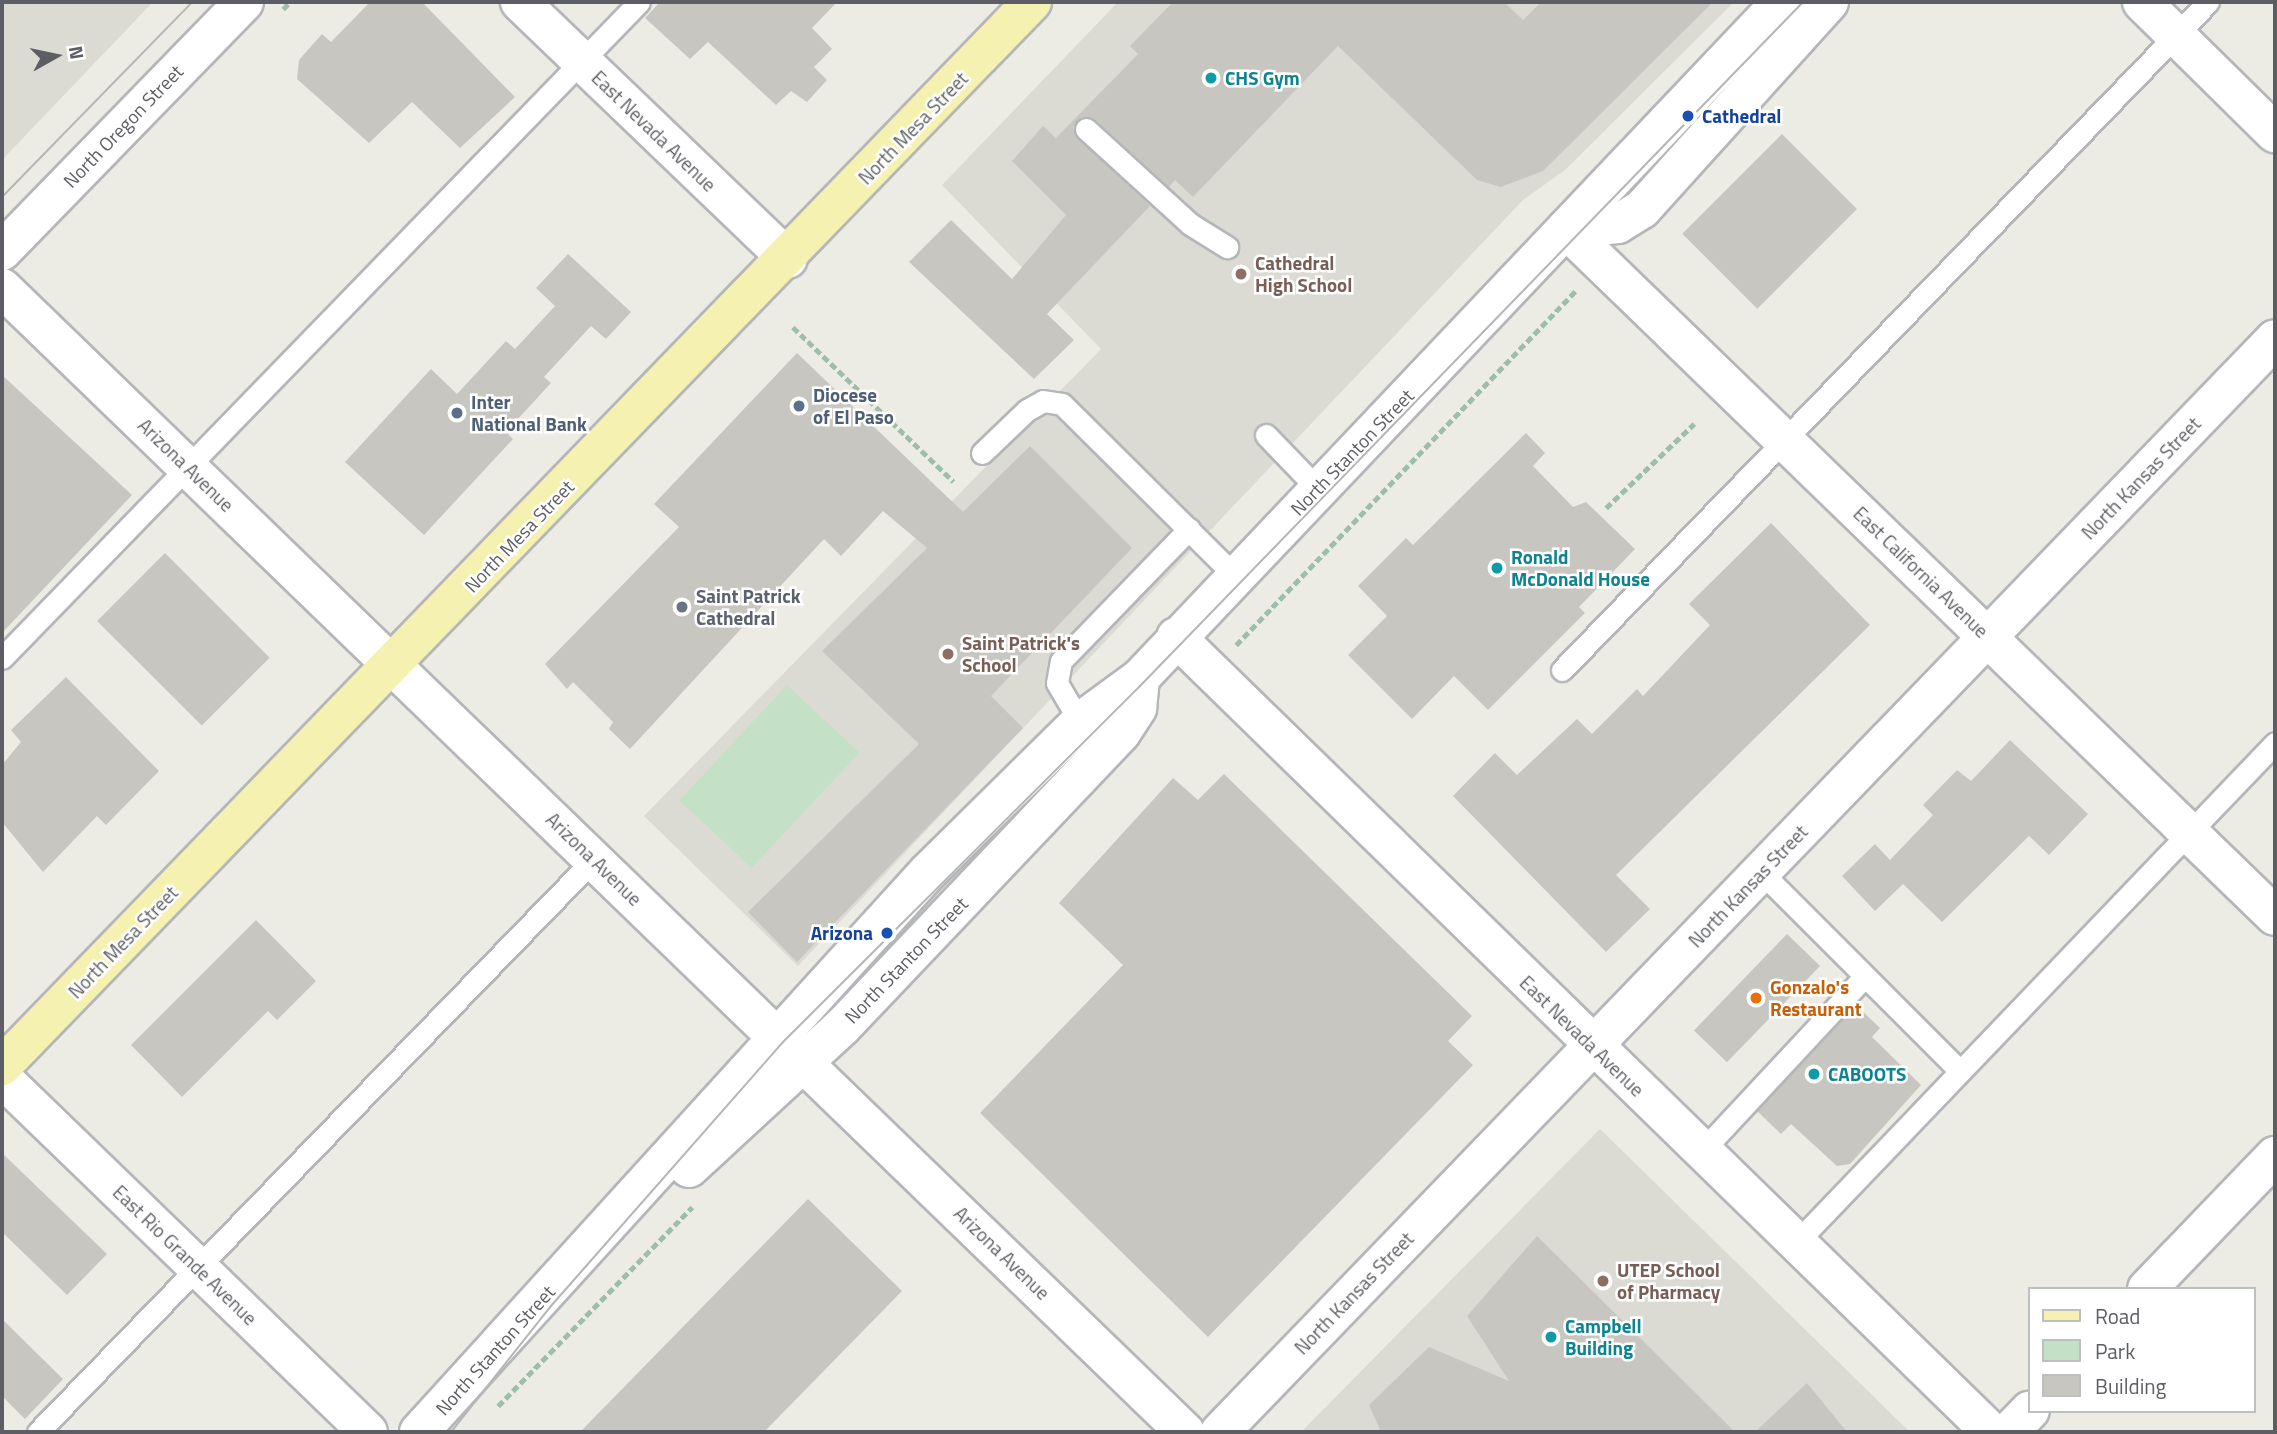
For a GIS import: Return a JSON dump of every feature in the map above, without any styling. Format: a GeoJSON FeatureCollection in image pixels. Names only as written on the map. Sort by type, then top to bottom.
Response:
{"type":"FeatureCollection","features":[{"type":"Feature","properties":{"kind":"main road","name":"North Mesa Street"},"geometry":{"type":"LineString","coordinates":[[2,1066],[788,259],[1032,2]]}},
{"type":"Feature","properties":{"kind":"street","name":"North Oregon Street"},"geometry":{"type":"LineString","coordinates":[[2,251],[244,2]]}},
{"type":"Feature","properties":{"kind":"street","name":"East Nevada Avenue"},"geometry":{"type":"LineString","coordinates":[[520,2],[788,259]]}},
{"type":"Feature","properties":{"kind":"street","name":"North Stanton Street"},"geometry":{"type":"LineString","coordinates":[[419,1432],[628,1206],[928,872],[1080,722],[1140,678],[1234,575],[1781,2]]}},
{"type":"Feature","properties":{"kind":"street"},"geometry":{"type":"LineString","coordinates":[[1566,229],[1618,224],[1642,209],[1829,2]]}},
{"type":"Feature","properties":{"kind":"street"},"geometry":{"type":"LineString","coordinates":[[2142,2],[2275,133]]}},
{"type":"Feature","properties":{"kind":"street","name":"East California Avenue"},"geometry":{"type":"LineString","coordinates":[[1566,229],[2275,916]]}},
{"type":"Feature","properties":{"kind":"street","name":"Arizona Avenue"},"geometry":{"type":"LineString","coordinates":[[2,288],[1185,1432]]}},
{"type":"Feature","properties":{"kind":"street","name":"North Kansas Street"},"geometry":{"type":"LineString","coordinates":[[1220,1432],[2275,339]]}},
{"type":"Feature","properties":{"kind":"street","name":"East Nevada Avenue"},"geometry":{"type":"LineString","coordinates":[[1176,637],[1794,1245],[1990,1432]]}},
{"type":"Feature","properties":{"kind":"street","name":"North Stanton Street"},"geometry":{"type":"LineString","coordinates":[[628,1206],[671,1184],[805,1063],[1121,733],[1138,708],[1140,678]]}},
{"type":"Feature","properties":{"kind":"street","name":"East Rio Grande Avenue"},"geometry":{"type":"LineString","coordinates":[[2,1077],[368,1432]]}},
{"type":"Feature","properties":{"kind":"street"},"geometry":{"type":"LineString","coordinates":[[2149,1287],[2275,1156]]}},
{"type":"Feature","properties":{"kind":"street"},"geometry":{"type":"LineString","coordinates":[[2009,1432],[2028,1412]]}},
{"type":"Feature","properties":{"kind":"lane"},"geometry":{"type":"LineString","coordinates":[[2,657],[639,2]]}},
{"type":"Feature","properties":{"kind":"lane"},"geometry":{"type":"LineString","coordinates":[[1562,670],[2208,2]]}},
{"type":"Feature","properties":{"kind":"lane"},"geometry":{"type":"LineString","coordinates":[[1086,129],[1190,224],[1227,247]]}},
{"type":"Feature","properties":{"kind":"lane"},"geometry":{"type":"LineString","coordinates":[[982,453],[1027,410],[1044,401],[1062,404],[1234,575]]}},
{"type":"Feature","properties":{"kind":"lane"},"geometry":{"type":"LineString","coordinates":[[1266,435],[1317,488]]}},
{"type":"Feature","properties":{"kind":"lane"},"geometry":{"type":"LineString","coordinates":[[1080,722],[1057,683],[1061,662],[1189,529]]}},
{"type":"Feature","properties":{"kind":"lane"},"geometry":{"type":"LineString","coordinates":[[1794,1245],[1958,1069],[2275,743]]}},
{"type":"Feature","properties":{"kind":"lane"},"geometry":{"type":"LineString","coordinates":[[38,1432],[593,859]]}},
{"type":"Feature","properties":{"kind":"lane"},"geometry":{"type":"LineString","coordinates":[[1762,873],[1958,1069]]}},
{"type":"Feature","properties":{"kind":"lane"},"geometry":{"type":"LineString","coordinates":[[1701,1152],[1864,977]]}},
{"type":"Feature","properties":{"kind":"path"},"geometry":{"type":"LineString","coordinates":[[793,327],[954,482]]}},
{"type":"Feature","properties":{"kind":"path"},"geometry":{"type":"LineString","coordinates":[[1606,508],[1694,424]]}},
{"type":"Feature","properties":{"kind":"shaded area"},"geometry":{"type":"Polygon","coordinates":[[[2,2],[153,2],[2,160],[2,2]]]}},
{"type":"Feature","properties":{"kind":"shaded area"},"geometry":{"type":"Polygon","coordinates":[[[1118,2],[1734,2],[1565,170],[1523,200],[798,966],[644,816],[1101,349],[942,185],[1118,2]]]}},
{"type":"Feature","properties":{"kind":"shaded area","name":"UTEP School of Pharmacy"},"geometry":{"type":"Polygon","coordinates":[[[1600,1129],[1910,1432],[1301,1432],[1600,1129]]]}},
{"type":"Feature","properties":{"kind":"green space"},"geometry":{"type":"Polygon","coordinates":[[[787,685],[859,753],[752,868],[679,801],[787,685]]]}},
{"type":"Feature","properties":{"kind":"building"},"geometry":{"type":"Polygon","coordinates":[[[370,2],[422,2],[515,97],[460,148],[412,102],[369,143],[297,79],[299,60],[322,34],[331,42],[370,2]]]}},
{"type":"Feature","properties":{"kind":"building"},"geometry":{"type":"Polygon","coordinates":[[[660,2],[837,2],[812,28],[832,49],[814,67],[827,80],[807,102],[791,91],[776,105],[708,42],[690,59],[645,18],[660,2]]]}},
{"type":"Feature","properties":{"kind":"building"},"geometry":{"type":"Polygon","coordinates":[[[1173,2],[1504,2],[1523,20],[1541,2],[1713,2],[1543,171],[1501,187],[1477,180],[1338,46],[1193,197],[1175,180],[1169,187],[1095,119],[1081,117],[1073,127],[1077,138],[1150,206],[1047,314],[1074,340],[1034,379],[909,262],[951,220],[1012,279],[1066,215],[1012,161],[1043,126],[1056,138],[1138,54],[1130,46],[1173,2]]]}},
{"type":"Feature","properties":{"kind":"building"},"geometry":{"type":"Polygon","coordinates":[[[1782,134],[1857,209],[1757,309],[1682,234],[1782,134]]]}},
{"type":"Feature","properties":{"kind":"building","name":"Inter National Bank"},"geometry":{"type":"Polygon","coordinates":[[[568,254],[631,312],[606,339],[591,326],[544,377],[551,383],[506,432],[513,439],[424,535],[345,462],[431,369],[457,394],[506,341],[515,349],[555,306],[536,288],[568,254]]]}},
{"type":"Feature","properties":{"kind":"building"},"geometry":{"type":"Polygon","coordinates":[[[797,353],[963,512],[1030,446],[1132,548],[991,696],[1023,728],[797,962],[748,912],[919,744],[822,651],[927,548],[883,511],[841,556],[824,539],[630,749],[609,729],[613,722],[573,682],[567,689],[545,664],[679,527],[654,504],[797,353]]]}},
{"type":"Feature","properties":{"kind":"building"},"geometry":{"type":"Polygon","coordinates":[[[2,375],[132,495],[2,633],[2,375]]]}},
{"type":"Feature","properties":{"kind":"building","name":"Ronald McDonald House"},"geometry":{"type":"Polygon","coordinates":[[[1526,433],[1545,453],[1533,466],[1573,507],[1586,502],[1635,549],[1579,607],[1585,613],[1488,710],[1454,676],[1412,719],[1348,655],[1387,616],[1358,586],[1406,538],[1413,545],[1526,433]]]}},
{"type":"Feature","properties":{"kind":"building"},"geometry":{"type":"Polygon","coordinates":[[[1771,523],[1870,625],[1616,875],[1650,909],[1606,952],[1453,796],[1495,753],[1517,775],[1577,719],[1592,734],[1637,689],[1643,696],[1710,625],[1689,604],[1771,523]]]}},
{"type":"Feature","properties":{"kind":"building"},"geometry":{"type":"Polygon","coordinates":[[[165,553],[270,658],[202,726],[97,621],[165,553]]]}},
{"type":"Feature","properties":{"kind":"building"},"geometry":{"type":"Polygon","coordinates":[[[66,677],[159,771],[106,825],[97,816],[43,872],[2,822],[2,765],[21,742],[11,730],[66,677]]]}},
{"type":"Feature","properties":{"kind":"building"},"geometry":{"type":"Polygon","coordinates":[[[2010,740],[2088,814],[2049,855],[2029,836],[1942,922],[1903,884],[1875,911],[1842,876],[1875,844],[1890,860],[1933,815],[1923,805],[1957,770],[1971,781],[2010,740]]]}},
{"type":"Feature","properties":{"kind":"building"},"geometry":{"type":"Polygon","coordinates":[[[1224,774],[1472,1016],[1448,1041],[1473,1065],[1208,1337],[980,1113],[1123,965],[1059,903],[1173,778],[1198,800],[1224,774]]]}},
{"type":"Feature","properties":{"kind":"building"},"geometry":{"type":"Polygon","coordinates":[[[256,920],[316,981],[277,1020],[268,1011],[182,1097],[131,1045],[256,920]]]}},
{"type":"Feature","properties":{"kind":"building","name":"Gonzalo's Restaurant"},"geometry":{"type":"Polygon","coordinates":[[[1787,934],[1820,966],[1727,1062],[1694,1030],[1787,934]]]}},
{"type":"Feature","properties":{"kind":"building"},"geometry":{"type":"Polygon","coordinates":[[[1856,1005],[1880,1028],[1872,1037],[1921,1085],[1850,1164],[1837,1166],[1791,1124],[1781,1134],[1757,1111],[1856,1005]]]}},
{"type":"Feature","properties":{"kind":"building"},"geometry":{"type":"Polygon","coordinates":[[[2,1153],[107,1254],[67,1295],[2,1232],[2,1153]]]}},
{"type":"Feature","properties":{"kind":"building"},"geometry":{"type":"Polygon","coordinates":[[[808,1199],[902,1291],[764,1432],[580,1432],[808,1199]]]}},
{"type":"Feature","properties":{"kind":"building","name":"Campbell Building"},"geometry":{"type":"Polygon","coordinates":[[[1537,1236],[1735,1432],[1381,1432],[1369,1405],[1429,1347],[1509,1381],[1467,1316],[1537,1236]]]}},
{"type":"Feature","properties":{"kind":"building"},"geometry":{"type":"Polygon","coordinates":[[[2,1319],[63,1379],[25,1419],[2,1396],[2,1319]]]}},
{"type":"Feature","properties":{"kind":"building"},"geometry":{"type":"Polygon","coordinates":[[[1807,1383],[1847,1432],[1755,1432],[1807,1383]]]}},
{"type":"Feature","properties":{"kind":"tram line"},"geometry":{"type":"LineString","coordinates":[[2,197],[192,2]]}},
{"type":"Feature","properties":{"kind":"tram line"},"geometry":{"type":"LineString","coordinates":[[451,1432],[551,1306],[783,1042],[1140,686],[1803,2]]}},
{"type":"Feature","properties":{"kind":"place","name":"CHS Gym"},"geometry":{"type":"Point","coordinates":[1211,78]}},
{"type":"Feature","properties":{"kind":"place","name":"Cathedral"},"geometry":{"type":"Point","coordinates":[1688,116]}},
{"type":"Feature","properties":{"kind":"place","name":"Cathedral High School"},"geometry":{"type":"Point","coordinates":[1241,274]}},
{"type":"Feature","properties":{"kind":"place","name":"Diocese of El Paso"},"geometry":{"type":"Point","coordinates":[799,406]}},
{"type":"Feature","properties":{"kind":"place","name":"Inter National Bank"},"geometry":{"type":"Point","coordinates":[457,413]}},
{"type":"Feature","properties":{"kind":"place","name":"Ronald McDonald House"},"geometry":{"type":"Point","coordinates":[1497,568]}},
{"type":"Feature","properties":{"kind":"place","name":"Saint Patrick Cathedral"},"geometry":{"type":"Point","coordinates":[682,607]}},
{"type":"Feature","properties":{"kind":"place","name":"Saint Patrick's School"},"geometry":{"type":"Point","coordinates":[948,654]}},
{"type":"Feature","properties":{"kind":"place","name":"Arizona"},"geometry":{"type":"Point","coordinates":[887,933]}},
{"type":"Feature","properties":{"kind":"place","name":"Gonzalo's Restaurant"},"geometry":{"type":"Point","coordinates":[1756,998]}},
{"type":"Feature","properties":{"kind":"place","name":"CABOOTS"},"geometry":{"type":"Point","coordinates":[1814,1074]}},
{"type":"Feature","properties":{"kind":"place","name":"UTEP School of Pharmacy"},"geometry":{"type":"Point","coordinates":[1603,1281]}},
{"type":"Feature","properties":{"kind":"place","name":"Campbell Building"},"geometry":{"type":"Point","coordinates":[1551,1337]}}]}
